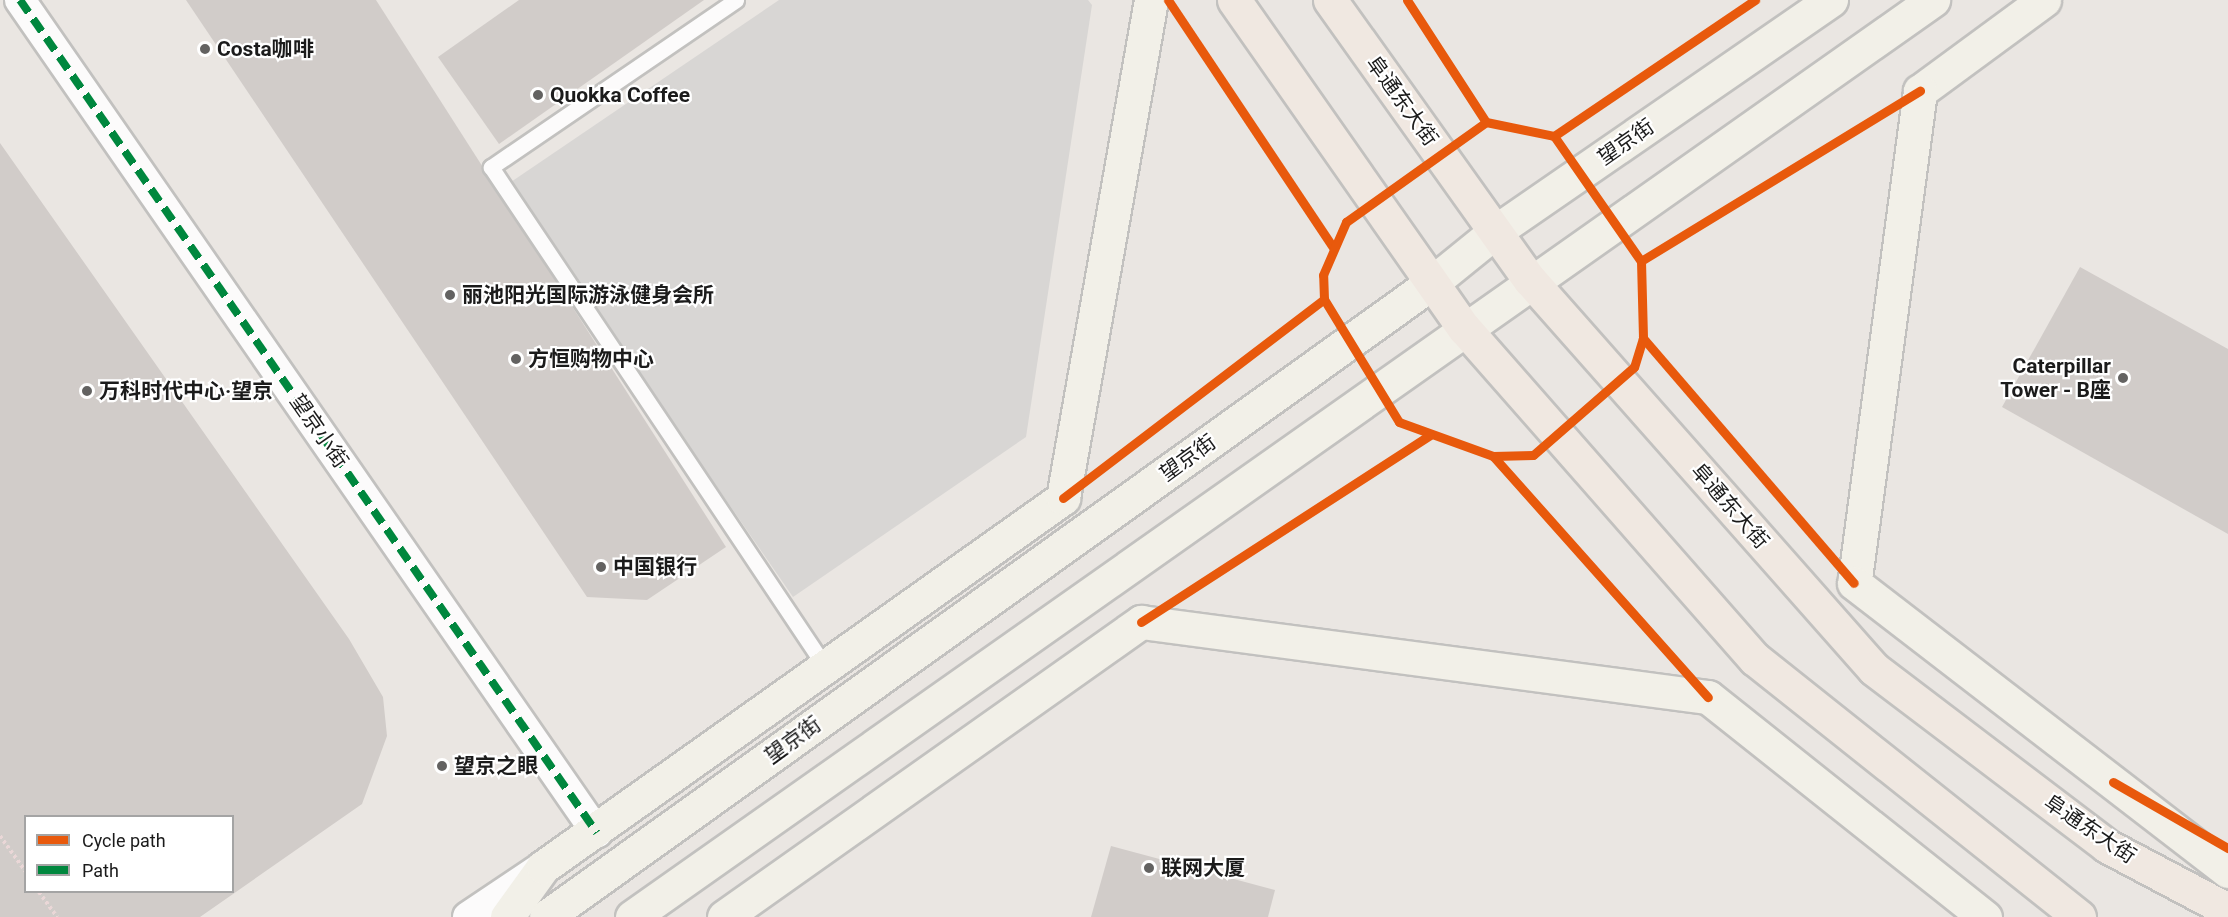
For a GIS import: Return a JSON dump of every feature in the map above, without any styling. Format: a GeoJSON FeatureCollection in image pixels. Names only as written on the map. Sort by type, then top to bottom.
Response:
{"type":"FeatureCollection","features":[{"type":"Feature","properties":{"kind":"main road"},"geometry":{"type":"LineString","coordinates":[[1234,0],[1464,328],[1755,659],[2079,917]]}},
{"type":"Feature","properties":{"kind":"main road","name":"阜通东大街"},"geometry":{"type":"LineString","coordinates":[[1329,0],[1530,280],[1874,669],[2108,846],[2228,910]]}},
{"type":"Feature","properties":{"kind":"street","name":"望京小街"},"geometry":{"type":"LineString","coordinates":[[20,0],[597,833]]}},
{"type":"Feature","properties":{"kind":"street"},"geometry":{"type":"LineString","coordinates":[[468,917],[597,833],[1063,498],[1151,0]]}},
{"type":"Feature","properties":{"kind":"street","name":"望京街"},"geometry":{"type":"LineString","coordinates":[[546,917],[1433,282],[1496,231],[1831,0]]}},
{"type":"Feature","properties":{"kind":"street"},"geometry":{"type":"LineString","coordinates":[[632,917],[1530,280],[1933,0]]}},
{"type":"Feature","properties":{"kind":"street"},"geometry":{"type":"LineString","coordinates":[[2044,0],[1920,91],[1854,583],[2228,871]]}},
{"type":"Feature","properties":{"kind":"street"},"geometry":{"type":"LineString","coordinates":[[724,917],[1141,622],[1708,697],[1985,917]]}},
{"type":"Feature","properties":{"kind":"street"},"geometry":{"type":"LineString","coordinates":[[507,917],[543,867]]}},
{"type":"Feature","properties":{"kind":"lane"},"geometry":{"type":"LineString","coordinates":[[736,0],[491,167],[826,668]]}},
{"type":"Feature","properties":{"kind":"path"},"geometry":{"type":"LineString","coordinates":[[0,836],[24,869]]}},
{"type":"Feature","properties":{"kind":"path"},"geometry":{"type":"LineString","coordinates":[[40,893],[57,917]]}},
{"type":"Feature","properties":{"kind":"shaded area"},"geometry":{"type":"Polygon","coordinates":[[[779,0],[1088,0],[1092,5],[1026,437],[793,597],[508,184],[779,0]]]}},
{"type":"Feature","properties":{"kind":"building","name":"方恒购物中心"},"geometry":{"type":"Polygon","coordinates":[[[186,0],[376,0],[726,547],[647,600],[587,597],[186,0]]]}},
{"type":"Feature","properties":{"kind":"building"},"geometry":{"type":"Polygon","coordinates":[[[519,0],[704,0],[499,144],[438,57],[519,0]]]}},
{"type":"Feature","properties":{"kind":"building","name":"万科时代中心·望京"},"geometry":{"type":"Polygon","coordinates":[[[0,143],[349,639],[383,697],[387,736],[362,804],[200,917],[0,917],[0,143]]]}},
{"type":"Feature","properties":{"kind":"building","name":"Caterpillar Tower - B座"},"geometry":{"type":"Polygon","coordinates":[[[2080,267],[2228,349],[2228,534],[2002,407],[2080,267]]]}},
{"type":"Feature","properties":{"kind":"building","name":"联网大厦"},"geometry":{"type":"Polygon","coordinates":[[[1111,846],[1275,890],[1268,917],[1091,917],[1111,846]]]}},
{"type":"Feature","properties":{"kind":"marked path"},"geometry":{"type":"LineString","coordinates":[[20,0],[597,833]]}},
{"type":"Feature","properties":{"kind":"cycle path"},"geometry":{"type":"LineString","coordinates":[[1168,0],[1333,247]]}},
{"type":"Feature","properties":{"kind":"cycle path"},"geometry":{"type":"LineString","coordinates":[[1407,0],[1486,122]]}},
{"type":"Feature","properties":{"kind":"cycle path"},"geometry":{"type":"LineString","coordinates":[[1554,136],[1755,0]]}},
{"type":"Feature","properties":{"kind":"cycle path"},"geometry":{"type":"LineString","coordinates":[[1641,261],[1920,91]]}},
{"type":"Feature","properties":{"kind":"cycle path"},"geometry":{"type":"LineString","coordinates":[[1486,122],[1554,136],[1641,261],[1643,338],[1634,367],[1533,455],[1493,456],[1399,422],[1324,299],[1323,275],[1346,222],[1486,122]]}},
{"type":"Feature","properties":{"kind":"cycle path"},"geometry":{"type":"LineString","coordinates":[[1063,498],[1324,299]]}},
{"type":"Feature","properties":{"kind":"cycle path"},"geometry":{"type":"LineString","coordinates":[[1643,338],[1854,583]]}},
{"type":"Feature","properties":{"kind":"cycle path"},"geometry":{"type":"LineString","coordinates":[[1141,622],[1430,435]]}},
{"type":"Feature","properties":{"kind":"cycle path"},"geometry":{"type":"LineString","coordinates":[[1493,456],[1708,697]]}},
{"type":"Feature","properties":{"kind":"cycle path"},"geometry":{"type":"LineString","coordinates":[[2113,782],[2228,848]]}},
{"type":"Feature","properties":{"kind":"place","name":"Costa咖啡"},"geometry":{"type":"Point","coordinates":[205,49]}},
{"type":"Feature","properties":{"kind":"place","name":"Quokka Coffee"},"geometry":{"type":"Point","coordinates":[538,95]}},
{"type":"Feature","properties":{"kind":"place","name":"丽池阳光国际游泳健身会所"},"geometry":{"type":"Point","coordinates":[450,295]}},
{"type":"Feature","properties":{"kind":"place","name":"方恒购物中心"},"geometry":{"type":"Point","coordinates":[516,359]}},
{"type":"Feature","properties":{"kind":"place","name":"Caterpillar Tower - B座"},"geometry":{"type":"Point","coordinates":[2123,378]}},
{"type":"Feature","properties":{"kind":"place","name":"万科时代中心·望京"},"geometry":{"type":"Point","coordinates":[87,391]}},
{"type":"Feature","properties":{"kind":"place","name":"中国银行"},"geometry":{"type":"Point","coordinates":[601,567]}},
{"type":"Feature","properties":{"kind":"place","name":"望京之眼"},"geometry":{"type":"Point","coordinates":[442,766]}},
{"type":"Feature","properties":{"kind":"place","name":"联网大厦"},"geometry":{"type":"Point","coordinates":[1149,868]}}]}
